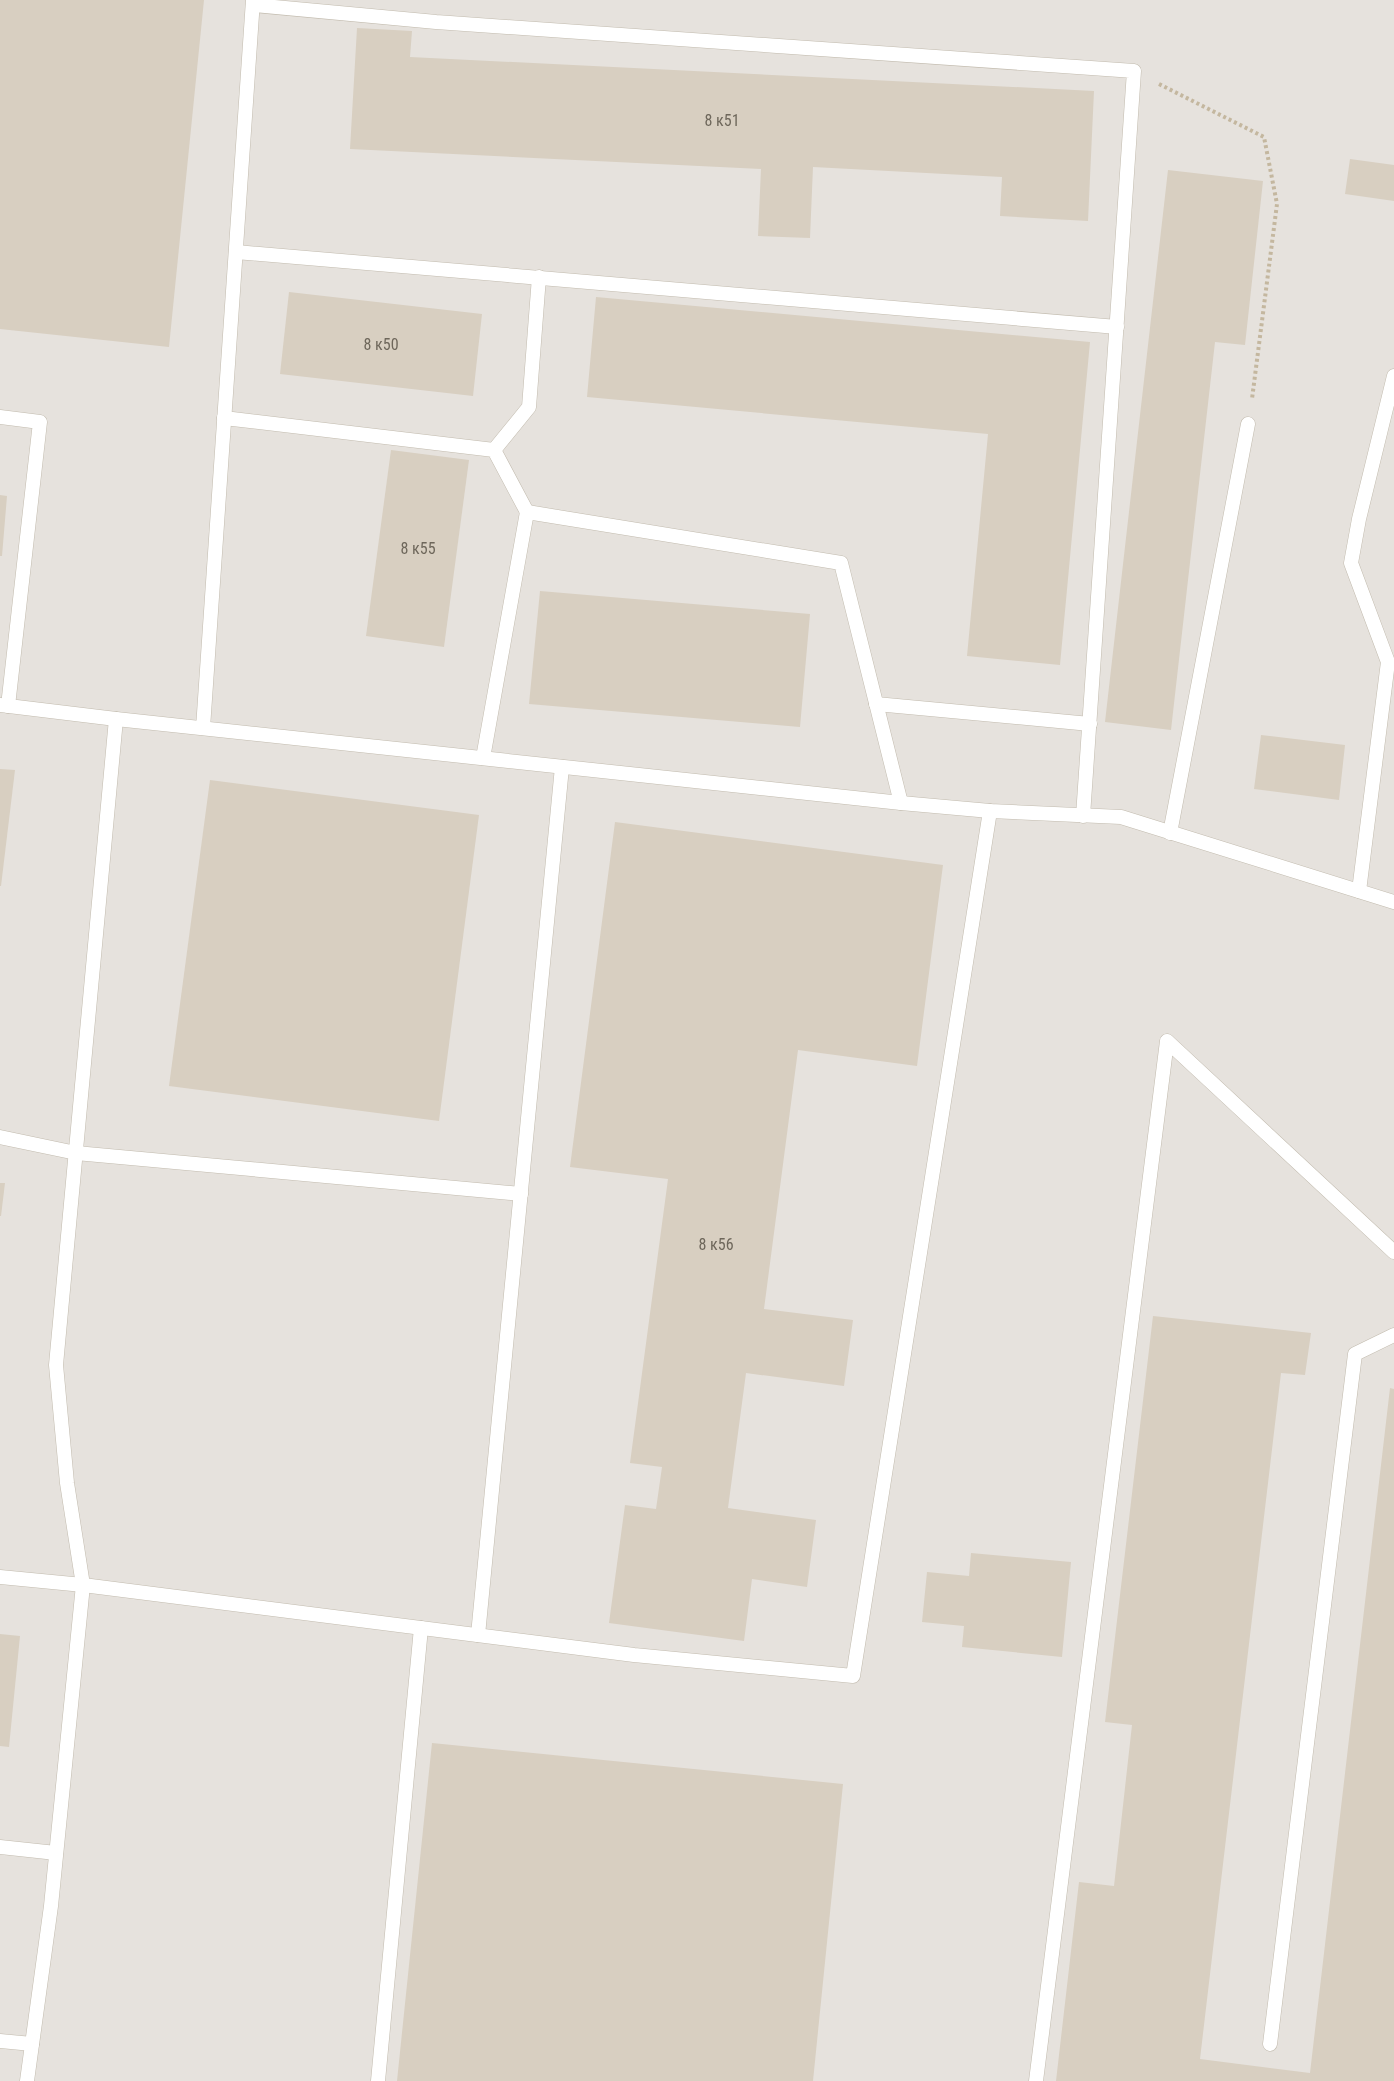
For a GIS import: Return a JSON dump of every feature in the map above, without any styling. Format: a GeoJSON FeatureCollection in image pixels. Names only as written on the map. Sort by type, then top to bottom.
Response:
{"type":"FeatureCollection","features":[{"type":"Feature","properties":{"kind":"lane"},"geometry":{"type":"LineString","coordinates":[[202,728],[253,2],[448,23],[1134,71],[1083,816]]}},
{"type":"Feature","properties":{"kind":"lane"},"geometry":{"type":"LineString","coordinates":[[236,252],[1117,327]]}},
{"type":"Feature","properties":{"kind":"lane"},"geometry":{"type":"LineString","coordinates":[[494,450],[529,406],[539,277]]}},
{"type":"Feature","properties":{"kind":"lane"},"geometry":{"type":"LineString","coordinates":[[1359,891],[1388,662],[1352,563],[1359,519],[1394,376]]}},
{"type":"Feature","properties":{"kind":"lane"},"geometry":{"type":"LineString","coordinates":[[0,417],[40,422],[4,705],[901,803],[990,811],[1121,817],[1394,902]]}},
{"type":"Feature","properties":{"kind":"lane"},"geometry":{"type":"LineString","coordinates":[[224,418],[494,450]]}},
{"type":"Feature","properties":{"kind":"lane"},"geometry":{"type":"LineString","coordinates":[[1170,833],[1248,423]]}},
{"type":"Feature","properties":{"kind":"lane"},"geometry":{"type":"LineString","coordinates":[[483,758],[527,512],[494,450]]}},
{"type":"Feature","properties":{"kind":"lane"},"geometry":{"type":"LineString","coordinates":[[527,512],[841,564],[901,803]]}},
{"type":"Feature","properties":{"kind":"lane"},"geometry":{"type":"LineString","coordinates":[[876,704],[1090,724]]}},
{"type":"Feature","properties":{"kind":"lane"},"geometry":{"type":"LineString","coordinates":[[27,2081],[56,1853],[83,1586],[67,1482],[56,1365],[116,719]]}},
{"type":"Feature","properties":{"kind":"lane"},"geometry":{"type":"LineString","coordinates":[[478,1635],[562,767]]}},
{"type":"Feature","properties":{"kind":"lane"},"geometry":{"type":"LineString","coordinates":[[0,1577],[633,1655],[853,1676],[990,811]]}},
{"type":"Feature","properties":{"kind":"lane"},"geometry":{"type":"LineString","coordinates":[[1036,2081],[1167,1041],[1394,1252]]}},
{"type":"Feature","properties":{"kind":"lane"},"geometry":{"type":"LineString","coordinates":[[0,1137],[76,1153],[520,1194]]}},
{"type":"Feature","properties":{"kind":"lane"},"geometry":{"type":"LineString","coordinates":[[1270,2044],[1355,1354],[1394,1335]]}},
{"type":"Feature","properties":{"kind":"lane"},"geometry":{"type":"LineString","coordinates":[[378,2081],[421,1628]]}},
{"type":"Feature","properties":{"kind":"lane"},"geometry":{"type":"LineString","coordinates":[[0,1847],[56,1853]]}},
{"type":"Feature","properties":{"kind":"lane"},"geometry":{"type":"LineString","coordinates":[[0,2041],[32,2044]]}},
{"type":"Feature","properties":{"kind":"path"},"geometry":{"type":"LineString","coordinates":[[1134,71],[1264,137],[1277,204],[1248,423]]}},
{"type":"Feature","properties":{"kind":"shaded area"},"geometry":{"type":"Polygon","coordinates":[[[0,0],[1394,0],[1394,2081],[0,2081],[0,0]]]}},
{"type":"Feature","properties":{"kind":"building"},"geometry":{"type":"Polygon","coordinates":[[[0,0],[204,0],[169,347],[0,329],[0,0]]]}},
{"type":"Feature","properties":{"kind":"building"},"geometry":{"type":"Polygon","coordinates":[[[357,28],[412,31],[410,57],[1094,91],[1088,221],[1000,216],[1002,177],[813,167],[810,238],[758,236],[761,169],[350,149],[357,28]]]}},
{"type":"Feature","properties":{"kind":"building"},"geometry":{"type":"Polygon","coordinates":[[[1350,159],[1394,165],[1394,201],[1345,194],[1350,159]]]}},
{"type":"Feature","properties":{"kind":"building"},"geometry":{"type":"Polygon","coordinates":[[[1168,170],[1263,181],[1245,345],[1215,342],[1171,730],[1105,722],[1168,170]]]}},
{"type":"Feature","properties":{"kind":"building"},"geometry":{"type":"Polygon","coordinates":[[[289,292],[482,314],[473,396],[280,374],[289,292]]]}},
{"type":"Feature","properties":{"kind":"building"},"geometry":{"type":"Polygon","coordinates":[[[596,297],[1090,342],[1060,665],[967,656],[988,434],[587,397],[596,297]]]}},
{"type":"Feature","properties":{"kind":"building"},"geometry":{"type":"Polygon","coordinates":[[[391,450],[469,460],[444,647],[366,636],[391,450]]]}},
{"type":"Feature","properties":{"kind":"building"},"geometry":{"type":"Polygon","coordinates":[[[0,495],[7,496],[2,556],[0,556],[0,495]]]}},
{"type":"Feature","properties":{"kind":"building"},"geometry":{"type":"Polygon","coordinates":[[[540,591],[810,614],[800,727],[529,704],[540,591]]]}},
{"type":"Feature","properties":{"kind":"building"},"geometry":{"type":"Polygon","coordinates":[[[1261,735],[1345,745],[1339,800],[1254,789],[1261,735]]]}},
{"type":"Feature","properties":{"kind":"building"},"geometry":{"type":"Polygon","coordinates":[[[0,769],[15,770],[1,886],[0,886],[0,769]]]}},
{"type":"Feature","properties":{"kind":"building"},"geometry":{"type":"Polygon","coordinates":[[[210,780],[479,815],[439,1121],[169,1086],[210,780]]]}},
{"type":"Feature","properties":{"kind":"building"},"geometry":{"type":"Polygon","coordinates":[[[615,822],[943,865],[917,1066],[798,1050],[764,1309],[853,1320],[844,1386],[746,1373],[728,1508],[816,1520],[807,1587],[752,1579],[744,1641],[609,1623],[625,1505],[656,1509],[662,1467],[630,1463],[668,1179],[570,1167],[615,822]]]}},
{"type":"Feature","properties":{"kind":"building"},"geometry":{"type":"Polygon","coordinates":[[[0,1183],[5,1183],[1,1216],[0,1216],[0,1183]]]}},
{"type":"Feature","properties":{"kind":"building"},"geometry":{"type":"Polygon","coordinates":[[[1153,1316],[1311,1333],[1305,1375],[1281,1373],[1200,2059],[1310,2073],[1390,1388],[1394,1389],[1394,2081],[1056,2081],[1079,1882],[1114,1886],[1132,1725],[1105,1722],[1153,1316]]]}},
{"type":"Feature","properties":{"kind":"building"},"geometry":{"type":"Polygon","coordinates":[[[971,1553],[1071,1562],[1062,1657],[962,1647],[964,1626],[922,1622],[927,1572],[969,1576],[971,1553]]]}},
{"type":"Feature","properties":{"kind":"building"},"geometry":{"type":"Polygon","coordinates":[[[0,1634],[20,1636],[9,1747],[0,1746],[0,1634]]]}},
{"type":"Feature","properties":{"kind":"building"},"geometry":{"type":"Polygon","coordinates":[[[432,1743],[843,1784],[813,2081],[397,2081],[432,1743]]]}}]}
